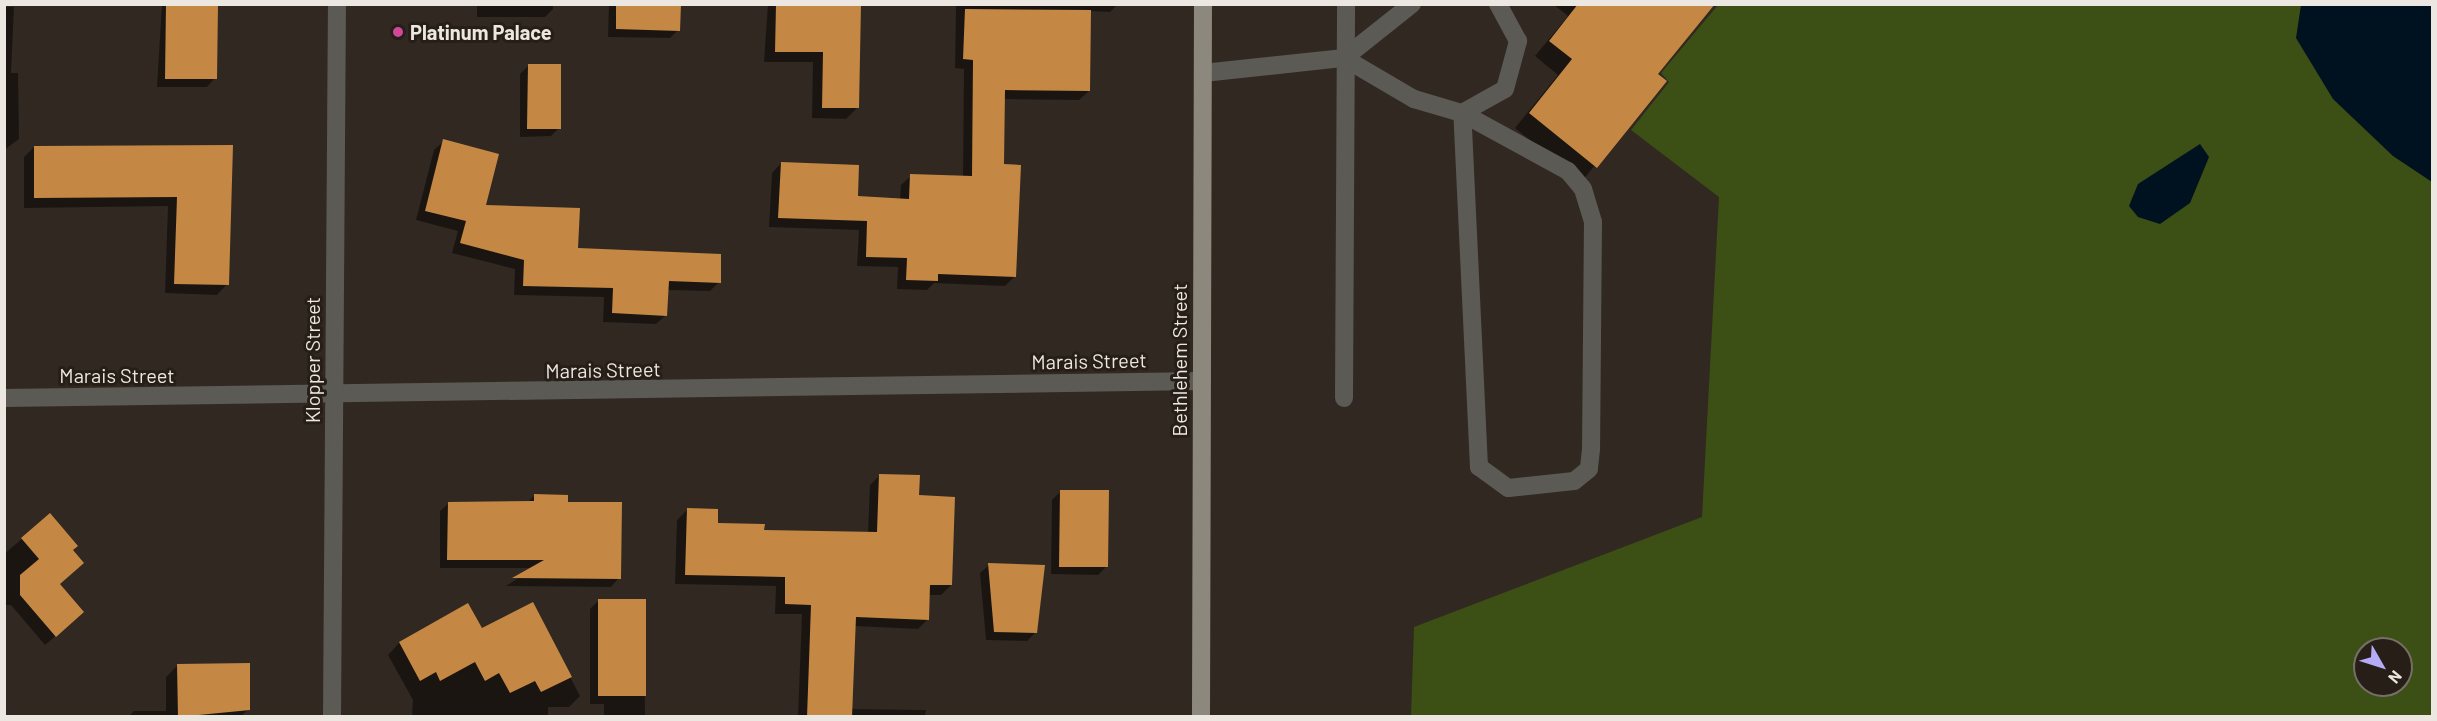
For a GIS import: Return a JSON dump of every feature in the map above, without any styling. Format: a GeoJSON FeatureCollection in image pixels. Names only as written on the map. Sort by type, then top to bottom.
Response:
{"type":"FeatureCollection","features":[{"type":"Feature","properties":{"kind":"main road","name":"Bethlehem Street"},"geometry":{"type":"LineString","coordinates":[[1201,717],[1203,4]]}},
{"type":"Feature","properties":{"kind":"street","name":"Klopper Street"},"geometry":{"type":"LineString","coordinates":[[332,717],[337,4]]}},
{"type":"Feature","properties":{"kind":"street"},"geometry":{"type":"LineString","coordinates":[[1344,398],[1346,4]]}},
{"type":"Feature","properties":{"kind":"street"},"geometry":{"type":"LineString","coordinates":[[1203,73],[1344,58],[1412,4]]}},
{"type":"Feature","properties":{"kind":"street"},"geometry":{"type":"LineString","coordinates":[[1461,113],[1505,89],[1518,41],[1498,4]]}},
{"type":"Feature","properties":{"kind":"street"},"geometry":{"type":"LineString","coordinates":[[1344,58],[1414,99],[1461,113],[1568,171],[1583,189],[1593,222],[1591,448],[1588,469],[1574,481],[1508,488],[1479,466],[1461,113]]}},
{"type":"Feature","properties":{"kind":"street","name":"Marais Street"},"geometry":{"type":"LineString","coordinates":[[4,398],[334,397],[1202,381]]}},
{"type":"Feature","properties":{"kind":"green space"},"geometry":{"type":"Polygon","coordinates":[[[1718,5],[2432,5],[2432,716],[1411,716],[1414,627],[1702,517],[1719,197],[1631,130],[1669,82],[1661,73],[1718,5]]]}},
{"type":"Feature","properties":{"kind":"water"},"geometry":{"type":"Polygon","coordinates":[[[2301,5],[2432,5],[2432,182],[2393,156],[2333,99],[2296,38],[2301,5]]]}},
{"type":"Feature","properties":{"kind":"water"},"geometry":{"type":"Polygon","coordinates":[[[2200,144],[2209,157],[2190,203],[2160,224],[2138,217],[2129,206],[2138,184],[2200,144]]]}},
{"type":"Feature","properties":{"kind":"building"},"geometry":{"type":"Polygon","coordinates":[[[166,4],[218,4],[217,79],[165,79],[166,4]]]}},
{"type":"Feature","properties":{"kind":"building"},"geometry":{"type":"Polygon","coordinates":[[[616,4],[681,4],[680,31],[616,29],[616,4]]]}},
{"type":"Feature","properties":{"kind":"building"},"geometry":{"type":"Polygon","coordinates":[[[776,4],[861,4],[859,108],[822,108],[823,52],[775,52],[776,4]]]}},
{"type":"Feature","properties":{"kind":"building"},"geometry":{"type":"Polygon","coordinates":[[[1578,4],[1715,4],[1658,74],[1667,81],[1597,168],[1529,113],[1572,59],[1549,41],[1578,4]]]}},
{"type":"Feature","properties":{"kind":"building"},"geometry":{"type":"Polygon","coordinates":[[[965,9],[1091,10],[1090,91],[1005,90],[1004,164],[1021,165],[1016,277],[938,274],[938,281],[906,280],[907,258],[866,257],[867,221],[778,218],[781,162],[859,165],[858,196],[909,199],[910,174],[972,176],[973,60],[963,59],[965,9]]]}},
{"type":"Feature","properties":{"kind":"building"},"geometry":{"type":"Polygon","coordinates":[[[528,64],[561,64],[561,129],[527,129],[528,64]]]}},
{"type":"Feature","properties":{"kind":"building"},"geometry":{"type":"Polygon","coordinates":[[[443,139],[499,154],[486,205],[580,208],[578,248],[721,254],[721,283],[669,281],[667,316],[612,313],[613,288],[523,286],[524,260],[460,243],[466,221],[425,211],[443,139]]]}},
{"type":"Feature","properties":{"kind":"building"},"geometry":{"type":"Polygon","coordinates":[[[233,145],[229,285],[174,284],[177,197],[34,198],[34,146],[233,145]]]}},
{"type":"Feature","properties":{"kind":"building"},"geometry":{"type":"Polygon","coordinates":[[[879,474],[920,475],[919,495],[955,497],[952,585],[930,585],[929,620],[856,617],[852,717],[807,717],[811,605],[785,604],[785,577],[685,575],[687,508],[718,509],[718,523],[765,524],[764,530],[877,532],[879,474]]]}},
{"type":"Feature","properties":{"kind":"building"},"geometry":{"type":"Polygon","coordinates":[[[1060,490],[1109,490],[1108,567],[1059,567],[1060,490]]]}},
{"type":"Feature","properties":{"kind":"building"},"geometry":{"type":"Polygon","coordinates":[[[534,494],[568,495],[568,502],[622,502],[621,579],[512,578],[544,560],[447,560],[448,502],[534,501],[534,494]]]}},
{"type":"Feature","properties":{"kind":"building"},"geometry":{"type":"Polygon","coordinates":[[[50,513],[78,546],[73,550],[84,563],[60,584],[84,612],[56,637],[20,595],[20,575],[39,559],[21,538],[50,513]]]}},
{"type":"Feature","properties":{"kind":"building"},"geometry":{"type":"Polygon","coordinates":[[[988,563],[1045,565],[1037,633],[994,632],[988,563]]]}},
{"type":"Feature","properties":{"kind":"building"},"geometry":{"type":"Polygon","coordinates":[[[598,599],[646,599],[646,696],[598,696],[598,599]]]}},
{"type":"Feature","properties":{"kind":"building"},"geometry":{"type":"Polygon","coordinates":[[[533,602],[572,677],[541,692],[535,681],[510,693],[499,673],[485,681],[475,662],[440,681],[436,672],[420,681],[399,642],[468,603],[482,628],[533,602]]]}},
{"type":"Feature","properties":{"kind":"building"},"geometry":{"type":"Polygon","coordinates":[[[250,663],[250,710],[178,717],[177,664],[250,663]]]}},
{"type":"Feature","properties":{"kind":"place","name":"Platinum Palace"},"geometry":{"type":"Point","coordinates":[398,32]}}]}
